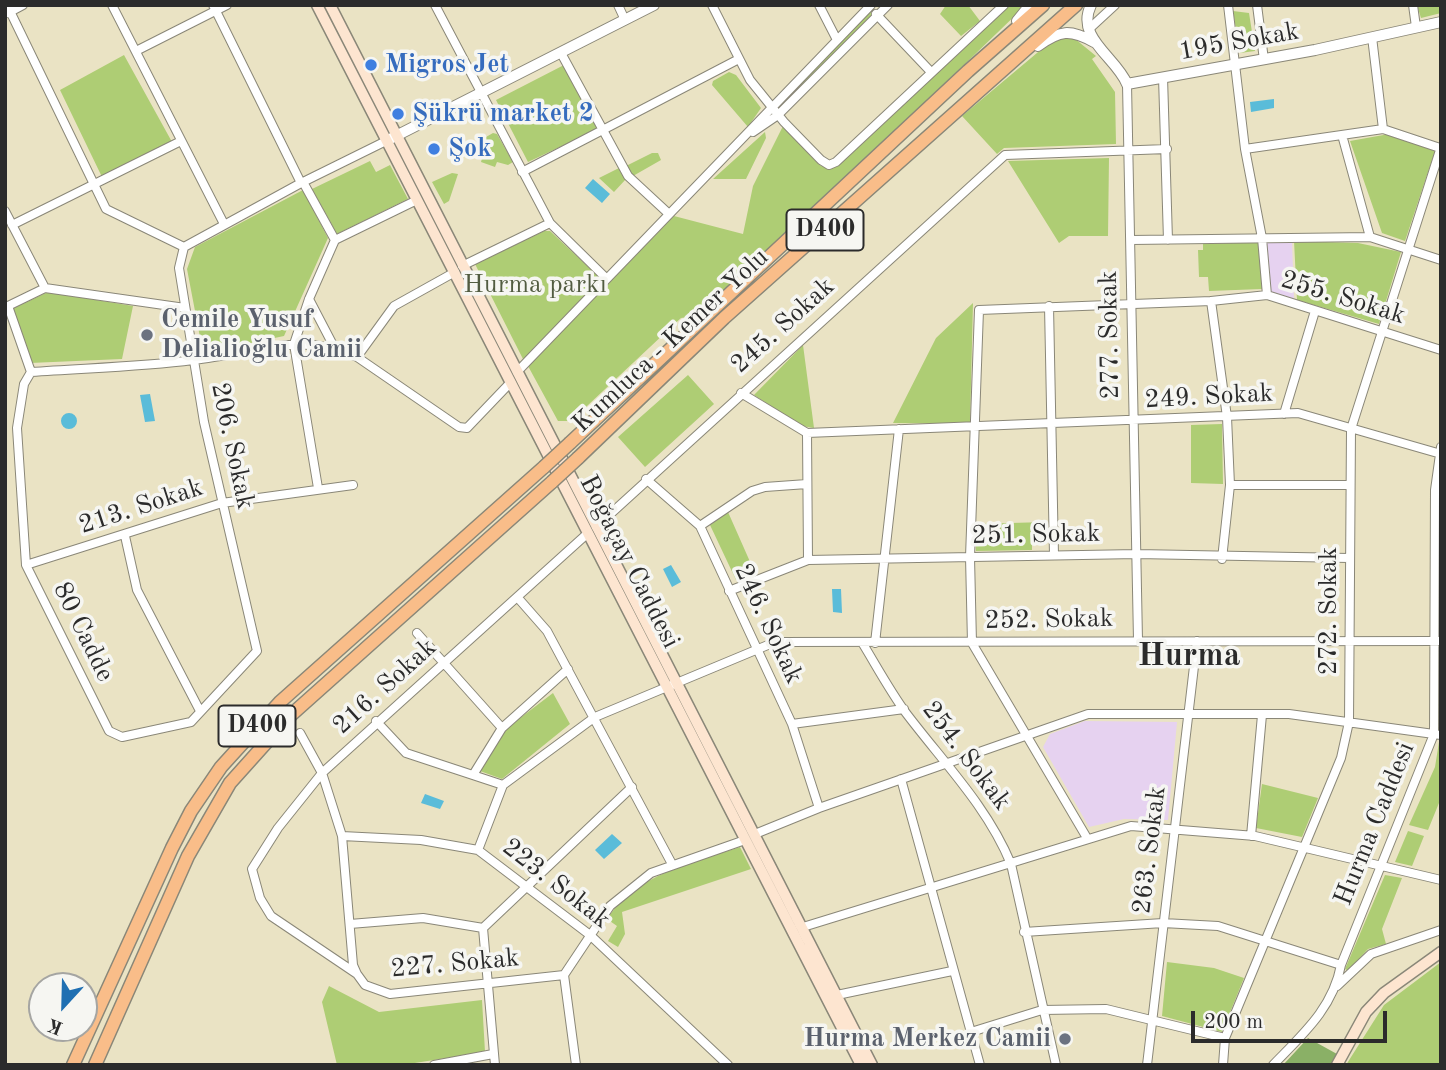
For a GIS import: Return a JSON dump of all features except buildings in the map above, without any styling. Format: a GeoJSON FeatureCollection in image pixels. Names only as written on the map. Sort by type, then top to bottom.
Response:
{"type":"FeatureCollection","features":[{"type":"Feature","properties":{"kind":"highway","name":"Kumluca - Kemer Yolu"},"geometry":{"type":"LineString","coordinates":[[73,1065],[191,811],[221,767],[280,702],[544,467],[1043,5]]}},
{"type":"Feature","properties":{"kind":"highway","name":"Kumluca - Kemer Yolu"},"geometry":{"type":"LineString","coordinates":[[95,1065],[188,856],[230,783],[291,715],[552,482],[724,318],[1076,5]]}},
{"type":"Feature","properties":{"kind":"main road","name":"Boğaçay Caddesi"},"geometry":{"type":"LineString","coordinates":[[317,5],[391,139],[673,685],[861,1065]]}},
{"type":"Feature","properties":{"kind":"main road","name":"Boğaçay Caddesi"},"geometry":{"type":"LineString","coordinates":[[330,5],[417,200],[458,269]]}},
{"type":"Feature","properties":{"kind":"main road","name":"Boğaçay Caddesi"},"geometry":{"type":"LineString","coordinates":[[750,837],[803,927],[872,1065]]}},
{"type":"Feature","properties":{"kind":"main road"},"geometry":{"type":"LineString","coordinates":[[1337,1065],[1366,1012],[1384,993],[1441,953]]}},
{"type":"Feature","properties":{"kind":"street"},"geometry":{"type":"LineString","coordinates":[[23,5],[7,10],[106,209],[184,247],[302,182],[654,5]]}},
{"type":"Feature","properties":{"kind":"street"},"geometry":{"type":"LineString","coordinates":[[112,5],[223,224]]}},
{"type":"Feature","properties":{"kind":"street"},"geometry":{"type":"LineString","coordinates":[[135,51],[215,8],[227,5]]}},
{"type":"Feature","properties":{"kind":"street"},"geometry":{"type":"LineString","coordinates":[[446,5],[436,8],[551,223],[606,278]]}},
{"type":"Feature","properties":{"kind":"street"},"geometry":{"type":"LineString","coordinates":[[618,5],[625,20]]}},
{"type":"Feature","properties":{"kind":"street"},"geometry":{"type":"LineString","coordinates":[[712,5],[737,60],[771,107],[821,160],[833,164],[1004,5]]}},
{"type":"Feature","properties":{"kind":"street"},"geometry":{"type":"LineString","coordinates":[[820,5],[837,40]]}},
{"type":"Feature","properties":{"kind":"street"},"geometry":{"type":"LineString","coordinates":[[749,134],[778,115],[888,5]]}},
{"type":"Feature","properties":{"kind":"street"},"geometry":{"type":"LineString","coordinates":[[1009,35],[1030,5]]}},
{"type":"Feature","properties":{"kind":"street"},"geometry":{"type":"LineString","coordinates":[[1091,5],[1086,20],[1094,41],[1124,76],[1127,84]]}},
{"type":"Feature","properties":{"kind":"street"},"geometry":{"type":"LineString","coordinates":[[1089,29],[1115,5]]}},
{"type":"Feature","properties":{"kind":"street"},"geometry":{"type":"LineString","coordinates":[[1228,5],[1245,149],[1262,238],[1267,295]]}},
{"type":"Feature","properties":{"kind":"street"},"geometry":{"type":"LineString","coordinates":[[1257,5],[1264,60]]}},
{"type":"Feature","properties":{"kind":"street"},"geometry":{"type":"LineString","coordinates":[[1413,5],[1416,27]]}},
{"type":"Feature","properties":{"kind":"street"},"geometry":{"type":"LineString","coordinates":[[186,308],[45,288],[8,306],[31,372],[194,360],[294,344],[333,345],[357,356],[459,427],[467,428],[606,278],[749,134],[771,107],[870,6],[931,72]]}},
{"type":"Feature","properties":{"kind":"street"},"geometry":{"type":"LineString","coordinates":[[215,8],[302,182],[335,240]]}},
{"type":"Feature","properties":{"kind":"street","name":"195 Sokak"},"geometry":{"type":"LineString","coordinates":[[1127,84],[1264,60],[1441,22]]}},
{"type":"Feature","properties":{"kind":"street"},"geometry":{"type":"LineString","coordinates":[[1017,56],[1061,32],[1076,32],[1094,41]]}},
{"type":"Feature","properties":{"kind":"street"},"geometry":{"type":"LineString","coordinates":[[1372,37],[1382,128]]}},
{"type":"Feature","properties":{"kind":"street"},"geometry":{"type":"LineString","coordinates":[[561,53],[602,131],[635,184],[669,214]]}},
{"type":"Feature","properties":{"kind":"street"},"geometry":{"type":"LineString","coordinates":[[522,172],[737,60]]}},
{"type":"Feature","properties":{"kind":"street"},"geometry":{"type":"LineString","coordinates":[[1163,77],[1168,240]]}},
{"type":"Feature","properties":{"kind":"street","name":"277. Sokak"},"geometry":{"type":"LineString","coordinates":[[1127,84],[1138,640]]}},
{"type":"Feature","properties":{"kind":"street"},"geometry":{"type":"LineString","coordinates":[[1245,149],[1382,128],[1441,147]]}},
{"type":"Feature","properties":{"kind":"street"},"geometry":{"type":"LineString","coordinates":[[1342,135],[1370,237]]}},
{"type":"Feature","properties":{"kind":"street"},"geometry":{"type":"LineString","coordinates":[[12,225],[181,141]]}},
{"type":"Feature","properties":{"kind":"street","name":"272. Sokak"},"geometry":{"type":"LineString","coordinates":[[1223,1065],[1225,1038],[1341,758],[1349,722],[1351,429],[1441,147]]}},
{"type":"Feature","properties":{"kind":"street","name":"245. Sokak"},"geometry":{"type":"LineString","coordinates":[[592,530],[1004,155],[1167,149]]}},
{"type":"Feature","properties":{"kind":"street"},"geometry":{"type":"LineString","coordinates":[[318,488],[294,344],[309,299],[335,240],[417,200]]}},
{"type":"Feature","properties":{"kind":"street"},"geometry":{"type":"LineString","coordinates":[[5,211],[45,288]]}},
{"type":"Feature","properties":{"kind":"street"},"geometry":{"type":"LineString","coordinates":[[357,356],[394,306],[458,269],[551,223]]}},
{"type":"Feature","properties":{"kind":"street"},"geometry":{"type":"LineString","coordinates":[[1130,240],[1370,237],[1441,260]]}},
{"type":"Feature","properties":{"kind":"street","name":"206. Sokak"},"geometry":{"type":"LineString","coordinates":[[184,247],[179,268],[204,422],[257,651]]}},
{"type":"Feature","properties":{"kind":"street","name":"255. Sokak"},"geometry":{"type":"LineString","coordinates":[[975,428],[979,310],[1211,301],[1267,295],[1441,350]]}},
{"type":"Feature","properties":{"kind":"street"},"geometry":{"type":"LineString","coordinates":[[309,299],[333,345]]}},
{"type":"Feature","properties":{"kind":"street"},"geometry":{"type":"LineString","coordinates":[[1211,301],[1227,417],[1230,485],[1222,557]]}},
{"type":"Feature","properties":{"kind":"street"},"geometry":{"type":"LineString","coordinates":[[1049,306],[1054,555]]}},
{"type":"Feature","properties":{"kind":"street"},"geometry":{"type":"LineString","coordinates":[[1284,414],[1315,311]]}},
{"type":"Feature","properties":{"kind":"street","name":"80 Cadde"},"geometry":{"type":"LineString","coordinates":[[31,372],[24,384],[17,428],[26,565],[109,731],[122,737],[191,722],[257,651]]}},
{"type":"Feature","properties":{"kind":"street"},"geometry":{"type":"LineString","coordinates":[[741,393],[807,433],[808,560]]}},
{"type":"Feature","properties":{"kind":"street","name":"249. Sokak"},"geometry":{"type":"LineString","coordinates":[[807,433],[1298,413],[1440,451]]}},
{"type":"Feature","properties":{"kind":"street"},"geometry":{"type":"LineString","coordinates":[[975,428],[970,557],[972,643],[1087,838]]}},
{"type":"Feature","properties":{"kind":"street"},"geometry":{"type":"LineString","coordinates":[[875,643],[900,429]]}},
{"type":"Feature","properties":{"kind":"street","name":"Hurma Caddesi"},"geometry":{"type":"LineString","coordinates":[[1273,1065],[1326,1007],[1337,986],[1341,965],[1437,735],[1435,490],[1440,451]]}},
{"type":"Feature","properties":{"kind":"street","name":"246. Sokak"},"geometry":{"type":"LineString","coordinates":[[646,479],[699,526],[792,724],[819,808]]}},
{"type":"Feature","properties":{"kind":"street"},"geometry":{"type":"LineString","coordinates":[[699,526],[752,491],[765,486],[807,484]]}},
{"type":"Feature","properties":{"kind":"street","name":"213. Sokak"},"geometry":{"type":"LineString","coordinates":[[26,565],[125,536],[222,503],[353,485]]}},
{"type":"Feature","properties":{"kind":"street"},"geometry":{"type":"LineString","coordinates":[[1230,485],[1350,485]]}},
{"type":"Feature","properties":{"kind":"street","name":"216. Sokak"},"geometry":{"type":"LineString","coordinates":[[260,898],[252,869],[278,828],[322,773],[376,721],[592,530]]}},
{"type":"Feature","properties":{"kind":"street"},"geometry":{"type":"LineString","coordinates":[[125,536],[137,590],[200,711]]}},
{"type":"Feature","properties":{"kind":"street","name":"251. Sokak"},"geometry":{"type":"LineString","coordinates":[[729,591],[808,560],[1137,554],[1349,558]]}},
{"type":"Feature","properties":{"kind":"street"},"geometry":{"type":"LineString","coordinates":[[518,598],[547,631],[672,864]]}},
{"type":"Feature","properties":{"kind":"street"},"geometry":{"type":"LineString","coordinates":[[417,633],[445,661],[502,728]]}},
{"type":"Feature","properties":{"kind":"street","name":"252. Sokak"},"geometry":{"type":"LineString","coordinates":[[503,785],[595,717],[775,642],[863,644],[1138,640],[1438,641]]}},
{"type":"Feature","properties":{"kind":"street","name":"263. Sokak"},"geometry":{"type":"LineString","coordinates":[[1147,1065],[1172,829],[1190,715],[1197,641]]}},
{"type":"Feature","properties":{"kind":"street","name":"254. Sokak"},"geometry":{"type":"LineString","coordinates":[[863,644],[904,709],[986,812],[1010,864],[1056,1065]]}},
{"type":"Feature","properties":{"kind":"street"},"geometry":{"type":"LineString","coordinates":[[473,775],[502,728],[568,669]]}},
{"type":"Feature","properties":{"kind":"street"},"geometry":{"type":"LineString","coordinates":[[792,724],[904,709]]}},
{"type":"Feature","properties":{"kind":"street"},"geometry":{"type":"LineString","coordinates":[[576,1065],[564,975],[610,906],[651,873],[672,864],[750,837],[819,808],[1088,714],[1262,715],[1349,722],[1437,735]]}},
{"type":"Feature","properties":{"kind":"street"},"geometry":{"type":"LineString","coordinates":[[1251,835],[1262,715]]}},
{"type":"Feature","properties":{"kind":"street"},"geometry":{"type":"LineString","coordinates":[[376,721],[406,753],[503,785],[478,850]]}},
{"type":"Feature","properties":{"kind":"street"},"geometry":{"type":"LineString","coordinates":[[300,733],[322,773],[342,836],[353,965],[357,974]]}},
{"type":"Feature","properties":{"kind":"street"},"geometry":{"type":"LineString","coordinates":[[901,779],[980,1065]]}},
{"type":"Feature","properties":{"kind":"street"},"geometry":{"type":"LineString","coordinates":[[483,928],[632,787]]}},
{"type":"Feature","properties":{"kind":"street"},"geometry":{"type":"LineString","coordinates":[[803,927],[1131,826],[1251,835],[1441,880]]}},
{"type":"Feature","properties":{"kind":"street","name":"223. Sokak"},"geometry":{"type":"LineString","coordinates":[[342,836],[421,839],[478,850],[529,886],[590,935],[728,1065]]}},
{"type":"Feature","properties":{"kind":"street","name":"227. Sokak"},"geometry":{"type":"LineString","coordinates":[[260,898],[271,916],[357,974],[365,985],[390,994],[564,975]]}},
{"type":"Feature","properties":{"kind":"street"},"geometry":{"type":"LineString","coordinates":[[350,924],[423,918],[483,928]]}},
{"type":"Feature","properties":{"kind":"street"},"geometry":{"type":"LineString","coordinates":[[1024,932],[1163,923],[1218,926],[1341,965]]}},
{"type":"Feature","properties":{"kind":"street"},"geometry":{"type":"LineString","coordinates":[[483,928],[495,1065]]}},
{"type":"Feature","properties":{"kind":"street"},"geometry":{"type":"LineString","coordinates":[[1337,986],[1371,954],[1441,930]]}},
{"type":"Feature","properties":{"kind":"street"},"geometry":{"type":"LineString","coordinates":[[837,995],[952,971]]}},
{"type":"Feature","properties":{"kind":"street"},"geometry":{"type":"LineString","coordinates":[[971,1032],[1042,1010],[1106,1009],[1225,1038]]}},
{"type":"Feature","properties":{"kind":"street"},"geometry":{"type":"LineString","coordinates":[[434,1065],[493,1054]]}},
{"type":"Feature","properties":{"kind":"shaded area"},"geometry":{"type":"Polygon","coordinates":[[[1265,241],[1292,241],[1294,299],[1270,292],[1265,241]]]}},
{"type":"Feature","properties":{"kind":"shaded area"},"geometry":{"type":"Polygon","coordinates":[[[1085,721],[1177,722],[1168,820],[1124,819],[1089,827],[1043,747],[1050,734],[1085,721]]]}},
{"type":"Feature","properties":{"kind":"green space"},"geometry":{"type":"Polygon","coordinates":[[[946,5],[968,5],[980,21],[961,36],[940,14],[946,5]]]}},
{"type":"Feature","properties":{"kind":"green space"},"geometry":{"type":"Polygon","coordinates":[[[1009,5],[1026,5],[822,202],[695,316],[681,318],[571,421],[558,421],[528,366],[674,216],[743,234],[753,186],[783,126],[821,166],[833,168],[1009,5]]]}},
{"type":"Feature","properties":{"kind":"green space"},"geometry":{"type":"Polygon","coordinates":[[[1417,5],[1441,5],[1441,13],[1421,18],[1417,5]]]}},
{"type":"Feature","properties":{"kind":"green space"},"geometry":{"type":"Polygon","coordinates":[[[869,10],[874,16],[778,113],[774,107],[869,10]]]}},
{"type":"Feature","properties":{"kind":"green space"},"geometry":{"type":"Polygon","coordinates":[[[1233,11],[1249,13],[1255,51],[1240,53],[1233,11]]]}},
{"type":"Feature","properties":{"kind":"green space"},"geometry":{"type":"Polygon","coordinates":[[[1056,37],[1074,38],[1096,56],[1092,59],[1115,92],[1116,144],[1004,148],[997,154],[962,116],[1056,37]]]}},
{"type":"Feature","properties":{"kind":"green space"},"geometry":{"type":"Polygon","coordinates":[[[124,55],[172,142],[102,177],[60,90],[124,55]]]}},
{"type":"Feature","properties":{"kind":"green space"},"geometry":{"type":"Polygon","coordinates":[[[564,65],[598,129],[528,162],[496,100],[564,65]]]}},
{"type":"Feature","properties":{"kind":"green space"},"geometry":{"type":"Polygon","coordinates":[[[729,72],[736,75],[761,108],[748,127],[712,85],[713,81],[729,72]]]}},
{"type":"Feature","properties":{"kind":"green space"},"geometry":{"type":"Polygon","coordinates":[[[765,132],[766,138],[746,179],[713,179],[765,132]]]}},
{"type":"Feature","properties":{"kind":"green space"},"geometry":{"type":"Polygon","coordinates":[[[493,133],[497,134],[513,162],[508,165],[497,162],[495,167],[481,162],[483,155],[468,150],[493,133]]]}},
{"type":"Feature","properties":{"kind":"green space"},"geometry":{"type":"Polygon","coordinates":[[[1389,134],[1435,151],[1405,241],[1382,233],[1350,141],[1389,134]]]}},
{"type":"Feature","properties":{"kind":"green space"},"geometry":{"type":"Polygon","coordinates":[[[652,153],[658,153],[661,160],[633,176],[626,166],[652,153]]]}},
{"type":"Feature","properties":{"kind":"green space"},"geometry":{"type":"Polygon","coordinates":[[[1109,158],[1108,236],[1069,236],[1059,243],[1008,161],[1109,158]]]}},
{"type":"Feature","properties":{"kind":"green space"},"geometry":{"type":"Polygon","coordinates":[[[370,161],[376,172],[390,165],[408,199],[337,234],[312,189],[370,161]]]}},
{"type":"Feature","properties":{"kind":"green space"},"geometry":{"type":"Polygon","coordinates":[[[619,168],[626,179],[614,192],[599,178],[619,168]]]}},
{"type":"Feature","properties":{"kind":"green space"},"geometry":{"type":"Polygon","coordinates":[[[452,173],[458,174],[449,201],[444,204],[432,182],[452,173]]]}},
{"type":"Feature","properties":{"kind":"green space"},"geometry":{"type":"Polygon","coordinates":[[[303,190],[328,238],[284,336],[203,353],[187,269],[195,247],[303,190]]]}},
{"type":"Feature","properties":{"kind":"green space","name":"Hurma parkı"},"geometry":{"type":"Polygon","coordinates":[[[544,231],[550,231],[598,276],[597,283],[524,361],[475,264],[544,231]]]}},
{"type":"Feature","properties":{"kind":"green space"},"geometry":{"type":"Polygon","coordinates":[[[1294,241],[1358,243],[1401,252],[1379,324],[1297,300],[1294,241]]]}},
{"type":"Feature","properties":{"kind":"green space"},"geometry":{"type":"Polygon","coordinates":[[[1259,242],[1262,289],[1209,291],[1208,277],[1199,277],[1198,250],[1203,250],[1203,244],[1259,242]]]}},
{"type":"Feature","properties":{"kind":"green space"},"geometry":{"type":"Polygon","coordinates":[[[48,292],[133,306],[122,359],[30,363],[12,309],[48,292]]]}},
{"type":"Feature","properties":{"kind":"green space"},"geometry":{"type":"Polygon","coordinates":[[[973,303],[970,424],[893,423],[936,338],[973,303]]]}},
{"type":"Feature","properties":{"kind":"green space"},"geometry":{"type":"Polygon","coordinates":[[[803,345],[814,428],[802,426],[754,395],[803,345]]]}},
{"type":"Feature","properties":{"kind":"green space"},"geometry":{"type":"Polygon","coordinates":[[[688,375],[714,404],[645,467],[618,437],[688,375]]]}},
{"type":"Feature","properties":{"kind":"green space"},"geometry":{"type":"Polygon","coordinates":[[[1222,424],[1223,484],[1191,483],[1191,425],[1222,424]]]}},
{"type":"Feature","properties":{"kind":"green space"},"geometry":{"type":"Polygon","coordinates":[[[728,512],[755,573],[736,580],[710,525],[728,512]]]}},
{"type":"Feature","properties":{"kind":"green space"},"geometry":{"type":"Polygon","coordinates":[[[1046,522],[1046,536],[1032,537],[1032,550],[976,551],[975,524],[1046,522]]]}},
{"type":"Feature","properties":{"kind":"green space"},"geometry":{"type":"Polygon","coordinates":[[[553,693],[570,724],[502,779],[480,771],[503,731],[553,693]]]}},
{"type":"Feature","properties":{"kind":"green space"},"geometry":{"type":"Polygon","coordinates":[[[1439,742],[1441,798],[1428,830],[1409,825],[1435,767],[1439,742]]]}},
{"type":"Feature","properties":{"kind":"green space"},"geometry":{"type":"Polygon","coordinates":[[[1262,784],[1318,798],[1302,837],[1256,828],[1262,784]]]}},
{"type":"Feature","properties":{"kind":"green space"},"geometry":{"type":"Polygon","coordinates":[[[1408,831],[1424,836],[1412,866],[1395,862],[1408,831]]]}},
{"type":"Feature","properties":{"kind":"green space"},"geometry":{"type":"Polygon","coordinates":[[[740,847],[751,869],[622,912],[625,934],[618,947],[608,941],[617,926],[607,919],[633,891],[666,872],[740,847]]]}},
{"type":"Feature","properties":{"kind":"green space"},"geometry":{"type":"Polygon","coordinates":[[[1385,875],[1402,878],[1382,929],[1386,944],[1368,949],[1348,971],[1345,969],[1385,875]]]}},
{"type":"Feature","properties":{"kind":"green space"},"geometry":{"type":"Polygon","coordinates":[[[1167,962],[1214,968],[1244,978],[1222,1032],[1162,1016],[1167,962]]]}},
{"type":"Feature","properties":{"kind":"green space"},"geometry":{"type":"Polygon","coordinates":[[[1441,962],[1441,1065],[1346,1065],[1384,1005],[1441,962]]]}},
{"type":"Feature","properties":{"kind":"green space"},"geometry":{"type":"Polygon","coordinates":[[[329,986],[379,1012],[482,1000],[485,1052],[402,1065],[337,1065],[322,1002],[329,986]]]}},
{"type":"Feature","properties":{"kind":"green space"},"geometry":{"type":"Polygon","coordinates":[[[1308,1038],[1337,1054],[1334,1065],[1283,1065],[1308,1038]]]}},
{"type":"Feature","properties":{"kind":"water"},"geometry":{"type":"Polygon","coordinates":[[[1274,99],[1274,108],[1251,112],[1250,102],[1274,99]]]}},
{"type":"Feature","properties":{"kind":"water"},"geometry":{"type":"Polygon","coordinates":[[[593,179],[610,194],[602,203],[585,188],[593,179]]]}},
{"type":"Feature","properties":{"kind":"water"},"geometry":{"type":"Polygon","coordinates":[[[150,394],[155,421],[145,422],[140,395],[150,394]]]}},
{"type":"Feature","properties":{"kind":"water"},"geometry":{"type":"Polygon","coordinates":[[[66,413],[72,413],[77,421],[75,427],[66,429],[61,424],[61,418],[66,413]]]}},
{"type":"Feature","properties":{"kind":"water"},"geometry":{"type":"Polygon","coordinates":[[[671,565],[681,582],[672,587],[663,569],[671,565]]]}},
{"type":"Feature","properties":{"kind":"water"},"geometry":{"type":"Polygon","coordinates":[[[832,589],[841,589],[842,613],[833,612],[832,589]]]}},
{"type":"Feature","properties":{"kind":"water"},"geometry":{"type":"Polygon","coordinates":[[[425,794],[444,801],[440,809],[421,803],[425,794]]]}},
{"type":"Feature","properties":{"kind":"water"},"geometry":{"type":"Polygon","coordinates":[[[612,834],[622,843],[604,859],[595,850],[612,834]]]}},
{"type":"Feature","properties":{"kind":"place","name":"Migros Jet"},"geometry":{"type":"Point","coordinates":[371,65]}},
{"type":"Feature","properties":{"kind":"place","name":"Şükrü market 2"},"geometry":{"type":"Point","coordinates":[398,114]}},
{"type":"Feature","properties":{"kind":"place","name":"Şok"},"geometry":{"type":"Point","coordinates":[434,149]}},
{"type":"Feature","properties":{"kind":"place","name":"Cemile Yusuf Delialioğlu Camii"},"geometry":{"type":"Point","coordinates":[147,335]}},
{"type":"Feature","properties":{"kind":"place","name":"Hurma Merkez Camii"},"geometry":{"type":"Point","coordinates":[1065,1039]}},
{"type":"Feature","properties":{"kind":"district","name":"Hurma"},"geometry":{"type":"Point","coordinates":[1189,656]}}]}
